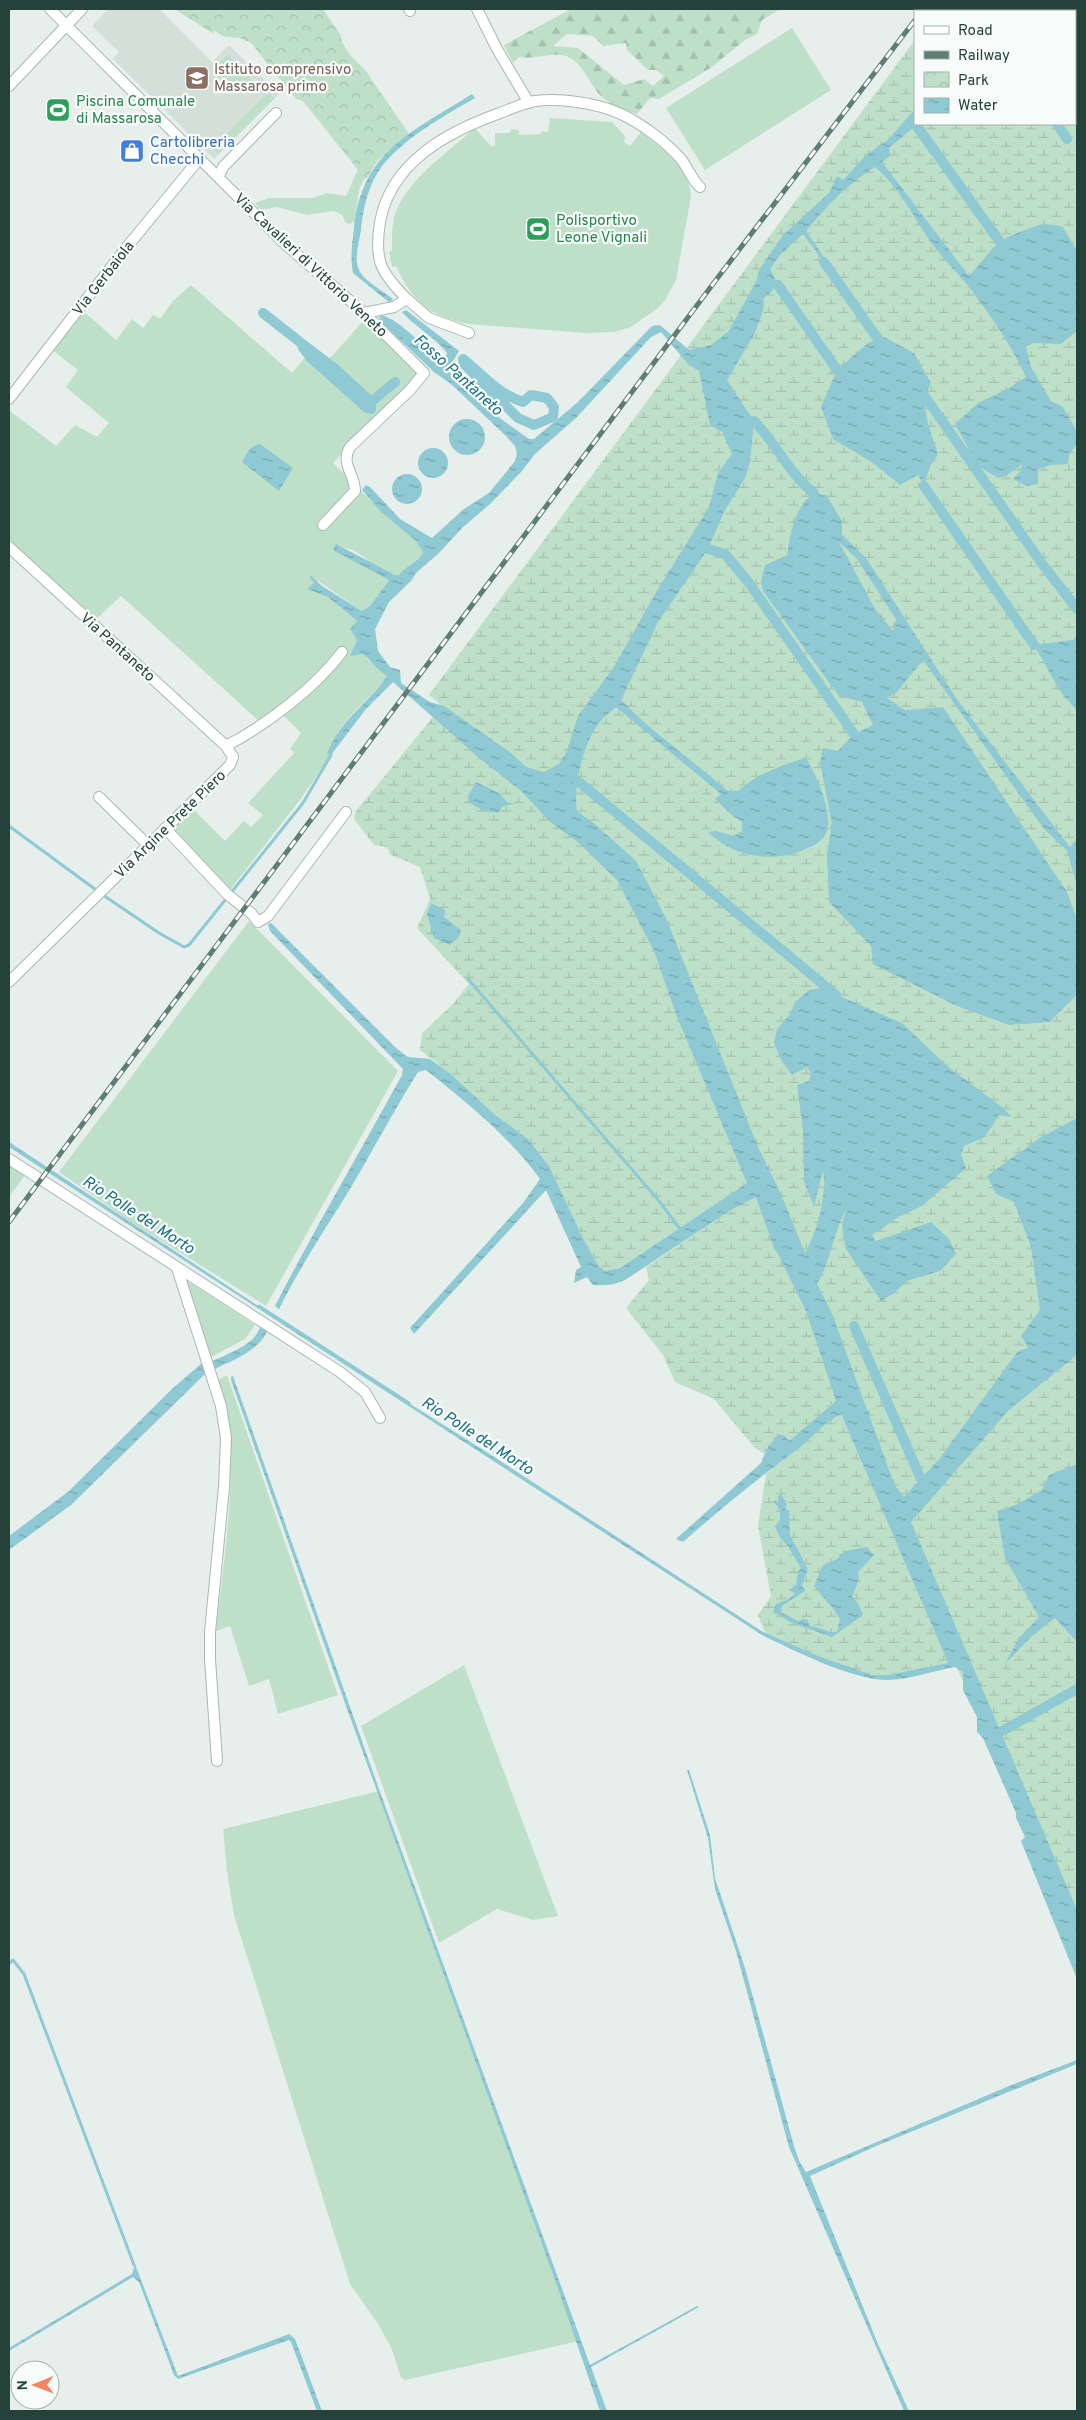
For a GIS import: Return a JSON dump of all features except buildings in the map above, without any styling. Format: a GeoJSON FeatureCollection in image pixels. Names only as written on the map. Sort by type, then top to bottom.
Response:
{"type":"FeatureCollection","features":[{"type":"Feature","properties":{"kind":"street","name":"Via Cavalieri di Vittorio Veneto"},"geometry":{"type":"LineString","coordinates":[[50,9],[285,244],[364,314],[424,373],[410,390],[350,447],[346,454],[345,463],[355,482],[356,491],[324,525]]}},
{"type":"Feature","properties":{"kind":"street"},"geometry":{"type":"LineString","coordinates":[[9,86],[68,26],[82,9]]}},
{"type":"Feature","properties":{"kind":"street"},"geometry":{"type":"LineString","coordinates":[[477,9],[497,49],[529,102]]}},
{"type":"Feature","properties":{"kind":"street"},"geometry":{"type":"LineString","coordinates":[[469,333],[429,318],[389,281],[381,267],[377,254],[383,205],[397,180],[418,156],[443,139],[467,125],[529,102],[557,101],[587,104],[620,113],[640,124],[672,150],[700,187]]}},
{"type":"Feature","properties":{"kind":"street"},"geometry":{"type":"LineString","coordinates":[[219,176],[222,167],[276,113]]}},
{"type":"Feature","properties":{"kind":"street","name":"Via Gerbaiola"},"geometry":{"type":"LineString","coordinates":[[9,400],[122,253],[200,158]]}},
{"type":"Feature","properties":{"kind":"street"},"geometry":{"type":"LineString","coordinates":[[364,314],[394,307],[407,298]]}},
{"type":"Feature","properties":{"kind":"street","name":"Via Pantaneto"},"geometry":{"type":"LineString","coordinates":[[9,547],[226,746]]}},
{"type":"Feature","properties":{"kind":"street","name":"Via Argine Prete Piero"},"geometry":{"type":"LineString","coordinates":[[9,982],[230,765],[233,757],[226,746],[272,719],[326,670],[342,652]]}},
{"type":"Feature","properties":{"kind":"street"},"geometry":{"type":"LineString","coordinates":[[98,797],[148,845]]}},
{"type":"Feature","properties":{"kind":"street"},"geometry":{"type":"LineString","coordinates":[[165,828],[229,896],[258,922],[268,916],[346,812]]}},
{"type":"Feature","properties":{"kind":"street"},"geometry":{"type":"LineString","coordinates":[[9,1159],[340,1372],[365,1392],[380,1418]]}},
{"type":"Feature","properties":{"kind":"street"},"geometry":{"type":"LineString","coordinates":[[177,1268],[221,1406],[226,1438],[224,1487],[210,1632],[217,1761]]}},
{"type":"Feature","properties":{"kind":"shaded area","name":"Istituto comprensivo Massarosa primo"},"geometry":{"type":"Polygon","coordinates":[[[108,9],[159,9],[212,62],[229,45],[279,94],[214,159],[113,59],[119,52],[92,26],[108,9]]]}},
{"type":"Feature","properties":{"kind":"green space"},"geometry":{"type":"Polygon","coordinates":[[[174,9],[323,9],[340,34],[342,42],[350,55],[366,71],[409,134],[378,160],[366,180],[303,101],[296,99],[251,43],[240,38],[225,37],[213,30],[214,34],[174,9]]]}},
{"type":"Feature","properties":{"kind":"green space"},"geometry":{"type":"Polygon","coordinates":[[[571,9],[780,9],[762,20],[757,34],[745,40],[712,67],[659,99],[650,98],[637,114],[603,98],[581,67],[572,59],[560,55],[548,55],[531,58],[519,57],[513,63],[504,45],[571,9]],[[567,34],[553,46],[578,48],[624,85],[644,79],[653,86],[664,76],[656,70],[648,70],[627,50],[626,43],[603,46],[593,36],[567,34]]]}},
{"type":"Feature","properties":{"kind":"green space"},"geometry":{"type":"Polygon","coordinates":[[[1077,9],[1077,1960],[1048,1879],[819,1348],[836,1401],[789,1441],[773,1442],[764,1454],[754,1447],[714,1399],[675,1382],[663,1355],[626,1308],[649,1280],[646,1267],[731,1210],[755,1197],[747,1183],[620,1268],[605,1271],[598,1265],[549,1166],[528,1139],[494,1114],[451,1074],[420,1050],[422,1033],[453,1004],[469,984],[417,928],[430,899],[420,867],[391,855],[387,847],[374,845],[354,819],[356,811],[433,717],[521,791],[550,822],[579,843],[598,842],[429,695],[914,41],[914,125],[1076,125],[1076,10],[937,10],[1077,9]]]}},
{"type":"Feature","properties":{"kind":"green space"},"geometry":{"type":"Polygon","coordinates":[[[792,28],[831,90],[705,170],[666,108],[792,28]]]}},
{"type":"Feature","properties":{"kind":"green space"},"geometry":{"type":"Polygon","coordinates":[[[228,55],[253,81],[238,96],[212,70],[228,55]]]}},
{"type":"Feature","properties":{"kind":"green space"},"geometry":{"type":"Polygon","coordinates":[[[269,92],[275,98],[218,154],[212,148],[269,92]]]}},
{"type":"Feature","properties":{"kind":"green space","name":"Polisportivo Leone Vignali"},"geometry":{"type":"Polygon","coordinates":[[[550,118],[612,122],[625,136],[624,142],[630,146],[641,132],[666,152],[680,167],[689,185],[691,196],[676,280],[666,299],[657,309],[629,328],[614,332],[587,333],[468,324],[433,312],[416,298],[396,266],[392,267],[389,252],[392,251],[393,221],[396,210],[405,194],[423,173],[475,128],[491,146],[495,146],[495,133],[510,133],[511,129],[519,130],[519,135],[541,134],[541,131],[548,132],[550,118]]]}},
{"type":"Feature","properties":{"kind":"green space"},"geometry":{"type":"Polygon","coordinates":[[[359,167],[370,167],[359,190],[355,221],[350,224],[346,223],[342,215],[334,211],[307,215],[277,207],[260,210],[255,203],[269,198],[312,198],[327,193],[346,196],[359,167]]]}},
{"type":"Feature","properties":{"kind":"green space"},"geometry":{"type":"Polygon","coordinates":[[[191,285],[292,373],[307,355],[322,367],[365,319],[420,372],[333,463],[373,503],[416,541],[423,552],[419,558],[399,575],[385,572],[352,550],[346,548],[333,549],[389,580],[370,606],[362,611],[317,580],[308,589],[328,597],[357,621],[350,629],[357,640],[351,655],[363,654],[377,669],[387,676],[345,722],[331,743],[327,754],[331,755],[300,800],[229,891],[171,829],[192,808],[225,841],[244,821],[251,827],[263,815],[248,803],[294,753],[290,749],[301,733],[282,714],[259,721],[121,596],[93,622],[9,543],[9,410],[56,446],[75,425],[97,437],[109,423],[66,387],[78,370],[50,348],[82,310],[116,340],[132,319],[143,328],[153,315],[160,319],[173,301],[191,285]]]}},
{"type":"Feature","properties":{"kind":"green space"},"geometry":{"type":"Polygon","coordinates":[[[249,921],[398,1071],[266,1306],[134,1224],[59,1172],[249,921]]]}},
{"type":"Feature","properties":{"kind":"green space"},"geometry":{"type":"Polygon","coordinates":[[[9,1163],[26,1174],[9,1197],[9,1163]]]}},
{"type":"Feature","properties":{"kind":"green space"},"geometry":{"type":"Polygon","coordinates":[[[184,1279],[255,1325],[245,1339],[211,1357],[184,1279]]]}},
{"type":"Feature","properties":{"kind":"green space"},"geometry":{"type":"Polygon","coordinates":[[[227,1375],[338,1695],[278,1714],[269,1679],[249,1686],[230,1626],[216,1631],[227,1537],[230,1472],[229,1440],[225,1409],[218,1380],[227,1375]]]}},
{"type":"Feature","properties":{"kind":"green space"},"geometry":{"type":"Polygon","coordinates":[[[841,1414],[948,1663],[878,1678],[828,1664],[766,1635],[758,1615],[771,1596],[758,1526],[766,1474],[831,1419],[841,1414]]]}},
{"type":"Feature","properties":{"kind":"green space"},"geometry":{"type":"Polygon","coordinates":[[[464,1665],[558,1916],[533,1920],[497,1909],[439,1943],[361,1726],[464,1665]]]}},
{"type":"Feature","properties":{"kind":"green space"},"geometry":{"type":"Polygon","coordinates":[[[379,1791],[579,2341],[405,2380],[401,2377],[391,2347],[378,2324],[350,2284],[234,1915],[223,1829],[379,1791]]]}},
{"type":"Feature","properties":{"kind":"water"},"geometry":{"type":"Polygon","coordinates":[[[472,94],[475,98],[422,130],[397,150],[378,172],[371,186],[363,215],[357,262],[363,276],[393,299],[390,303],[353,273],[352,245],[359,201],[368,179],[380,161],[394,146],[411,132],[472,94]]]}},
{"type":"Feature","properties":{"kind":"water"},"geometry":{"type":"Polygon","coordinates":[[[914,110],[914,125],[917,125],[889,148],[890,156],[882,162],[969,276],[993,248],[1014,234],[1040,225],[1063,227],[1077,251],[1077,331],[1061,344],[1034,343],[1026,346],[1031,367],[1051,401],[1063,407],[1077,432],[1077,444],[1069,455],[1068,464],[1051,465],[1038,469],[1038,484],[1026,486],[1013,479],[1020,472],[1022,464],[1006,476],[998,478],[978,466],[955,424],[978,403],[1009,388],[1026,377],[1006,340],[990,316],[964,281],[928,239],[893,185],[875,167],[855,181],[838,196],[806,231],[825,259],[824,262],[803,234],[781,254],[770,269],[778,285],[764,298],[763,311],[754,335],[727,380],[754,421],[750,462],[745,478],[724,512],[708,549],[658,622],[621,700],[646,724],[728,791],[738,791],[770,771],[806,758],[819,783],[826,804],[828,823],[826,834],[808,848],[796,853],[769,857],[743,853],[718,841],[708,832],[716,831],[734,836],[742,831],[742,821],[734,817],[715,799],[721,794],[616,707],[601,721],[588,742],[580,766],[576,790],[577,811],[596,825],[636,861],[666,918],[758,1147],[781,1194],[805,1253],[814,1234],[824,1190],[823,1170],[814,1206],[804,1182],[803,1130],[797,1085],[809,1081],[811,1073],[807,1067],[792,1075],[781,1060],[774,1043],[777,1029],[790,1014],[795,1002],[809,990],[821,988],[902,1023],[947,1066],[1002,1107],[1012,1117],[999,1115],[985,1137],[964,1146],[961,1155],[966,1168],[922,1206],[900,1216],[872,1235],[876,1241],[931,1222],[949,1239],[956,1254],[940,1271],[907,1281],[893,1294],[881,1301],[846,1249],[842,1226],[846,1209],[826,1266],[817,1284],[831,1311],[892,1478],[904,1497],[940,1458],[1018,1351],[1028,1348],[1021,1336],[1040,1310],[1031,1247],[1014,1202],[996,1194],[987,1176],[1041,1137],[1077,1118],[1077,1355],[1009,1410],[911,1522],[1077,1910],[1077,1979],[1021,1841],[1025,1837],[1016,1818],[1016,1813],[983,1738],[977,1732],[977,1717],[963,1690],[963,1672],[955,1667],[903,1679],[886,1680],[872,1678],[840,1670],[762,1635],[9,1147],[9,1142],[342,1361],[488,1453],[763,1632],[818,1656],[872,1675],[888,1675],[948,1663],[841,1414],[824,1425],[799,1448],[683,1542],[676,1539],[761,1463],[768,1448],[778,1434],[785,1436],[789,1441],[836,1401],[806,1311],[775,1251],[756,1197],[731,1210],[625,1280],[613,1284],[593,1285],[587,1277],[574,1283],[576,1270],[581,1267],[546,1190],[414,1334],[410,1328],[523,1203],[540,1179],[501,1134],[426,1070],[418,1072],[303,1265],[279,1309],[275,1306],[402,1075],[403,1069],[270,931],[268,924],[271,923],[396,1048],[408,1057],[430,1059],[451,1074],[494,1114],[528,1139],[549,1166],[583,1238],[598,1265],[605,1271],[620,1268],[747,1183],[677,1017],[654,951],[617,880],[579,843],[550,822],[521,791],[478,757],[393,682],[366,709],[331,755],[327,754],[338,733],[387,676],[363,654],[350,656],[357,640],[350,629],[357,621],[328,597],[307,589],[314,583],[310,575],[322,586],[362,611],[370,606],[389,580],[333,550],[336,544],[395,575],[399,575],[419,558],[423,552],[416,541],[381,512],[362,490],[366,485],[400,519],[432,538],[464,509],[489,493],[515,461],[517,453],[515,446],[507,437],[380,321],[381,315],[397,323],[440,361],[444,359],[447,353],[402,312],[406,310],[459,351],[449,368],[449,372],[501,419],[529,439],[534,439],[578,402],[652,326],[660,325],[689,350],[711,345],[728,332],[756,282],[759,270],[783,235],[829,193],[837,176],[843,180],[865,156],[889,139],[914,110]],[[661,332],[651,337],[576,418],[535,454],[522,471],[490,504],[462,528],[439,553],[416,573],[411,581],[389,602],[375,629],[378,651],[390,667],[400,670],[401,683],[430,702],[444,706],[511,753],[526,767],[544,772],[559,764],[567,751],[578,716],[614,667],[655,594],[709,507],[718,473],[732,454],[722,432],[710,425],[699,371],[689,365],[661,332]]]}},
{"type":"Feature","properties":{"kind":"water"},"geometry":{"type":"Polygon","coordinates":[[[884,337],[914,353],[931,383],[927,392],[926,410],[929,428],[938,455],[930,466],[924,486],[918,475],[900,485],[873,463],[833,439],[821,407],[837,370],[868,343],[884,337]]]}},
{"type":"Feature","properties":{"kind":"water"},"geometry":{"type":"Polygon","coordinates":[[[467,419],[474,420],[480,424],[484,430],[484,444],[480,450],[474,454],[467,455],[460,454],[454,450],[450,444],[449,437],[450,430],[454,424],[460,420],[467,419]]]}},
{"type":"Feature","properties":{"kind":"water"},"geometry":{"type":"Polygon","coordinates":[[[260,444],[293,468],[279,491],[242,462],[251,448],[260,444]]]}},
{"type":"Feature","properties":{"kind":"water"},"geometry":{"type":"Polygon","coordinates":[[[433,448],[444,452],[448,463],[444,474],[433,478],[422,474],[418,463],[422,452],[433,448]]]}},
{"type":"Feature","properties":{"kind":"water"},"geometry":{"type":"Polygon","coordinates":[[[407,474],[413,475],[421,483],[421,495],[413,503],[407,504],[401,503],[393,495],[392,489],[393,483],[401,475],[407,474]]]}},
{"type":"Feature","properties":{"kind":"water"},"geometry":{"type":"Polygon","coordinates":[[[814,493],[827,496],[842,521],[842,535],[866,558],[956,698],[1070,847],[1077,838],[1077,885],[1067,851],[1044,829],[923,660],[897,692],[887,698],[905,710],[943,707],[1067,892],[1077,920],[1077,995],[1049,1022],[1009,1025],[957,1006],[873,964],[871,946],[829,902],[827,854],[832,824],[820,762],[823,748],[838,751],[854,734],[873,725],[862,702],[839,696],[763,591],[761,582],[765,565],[787,555],[794,521],[807,499],[814,493]],[[839,542],[875,609],[893,631],[896,619],[857,559],[839,542]]]}},
{"type":"Feature","properties":{"kind":"water"},"geometry":{"type":"Polygon","coordinates":[[[1077,635],[1077,711],[1060,691],[1034,645],[1073,640],[1077,635]]]}},
{"type":"Feature","properties":{"kind":"water"},"geometry":{"type":"Polygon","coordinates":[[[476,782],[499,793],[507,802],[514,804],[503,806],[499,812],[484,810],[473,805],[470,803],[468,796],[476,782]]]}},
{"type":"Feature","properties":{"kind":"water"},"geometry":{"type":"Polygon","coordinates":[[[431,903],[445,910],[444,917],[461,930],[458,938],[450,945],[434,938],[427,914],[431,903]]]}},
{"type":"Feature","properties":{"kind":"water"},"geometry":{"type":"Polygon","coordinates":[[[261,1323],[268,1328],[260,1342],[246,1353],[214,1369],[211,1362],[234,1352],[248,1343],[259,1331],[261,1323]]]}},
{"type":"Feature","properties":{"kind":"water"},"geometry":{"type":"Polygon","coordinates":[[[202,1363],[205,1374],[71,1505],[9,1550],[9,1536],[69,1491],[172,1389],[202,1363]]]}},
{"type":"Feature","properties":{"kind":"water"},"geometry":{"type":"Polygon","coordinates":[[[233,1376],[379,1789],[590,2365],[697,2306],[699,2307],[591,2367],[607,2411],[600,2411],[555,2280],[346,1706],[231,1380],[233,1376]]]}},
{"type":"Feature","properties":{"kind":"water"},"geometry":{"type":"Polygon","coordinates":[[[1077,1464],[1077,1642],[1055,1618],[1032,1636],[1005,1664],[1019,1638],[1039,1617],[1005,1558],[997,1511],[1018,1504],[1042,1490],[1049,1475],[1077,1464]]]}},
{"type":"Feature","properties":{"kind":"water"},"geometry":{"type":"Polygon","coordinates":[[[781,1494],[787,1504],[785,1509],[789,1511],[790,1535],[808,1569],[802,1585],[805,1591],[782,1606],[781,1612],[798,1621],[808,1620],[809,1625],[837,1632],[840,1619],[835,1610],[814,1586],[823,1565],[837,1559],[845,1551],[867,1547],[874,1555],[858,1572],[859,1580],[852,1597],[858,1603],[863,1615],[832,1637],[792,1623],[773,1612],[776,1604],[789,1599],[795,1593],[789,1590],[796,1585],[798,1572],[801,1568],[787,1545],[780,1538],[775,1526],[780,1520],[780,1511],[773,1500],[778,1502],[778,1496],[781,1494]]]}},
{"type":"Feature","properties":{"kind":"water"},"geometry":{"type":"Polygon","coordinates":[[[687,1770],[689,1770],[710,1835],[715,1878],[745,1968],[794,2146],[799,2161],[806,2172],[1009,2086],[1077,2060],[1077,2064],[874,2147],[810,2176],[878,2344],[909,2411],[904,2411],[789,2147],[736,1951],[715,1889],[708,1838],[687,1770]]]}},
{"type":"Feature","properties":{"kind":"water"},"geometry":{"type":"Polygon","coordinates":[[[135,2264],[178,2376],[289,2334],[295,2339],[322,2411],[317,2411],[289,2340],[178,2379],[174,2375],[139,2282],[133,2277],[9,2351],[9,2348],[132,2274],[135,2264]]]}},
{"type":"Feature","properties":{"kind":"waterway"},"geometry":{"type":"LineString","coordinates":[[916,125],[1000,242]]}},
{"type":"Feature","properties":{"kind":"waterway"},"geometry":{"type":"LineString","coordinates":[[1058,125],[1067,139]]}},
{"type":"Feature","properties":{"kind":"waterway"},"geometry":{"type":"LineString","coordinates":[[824,262],[878,339]]}},
{"type":"Feature","properties":{"kind":"waterway"},"geometry":{"type":"LineString","coordinates":[[778,285],[837,370]]}},
{"type":"Feature","properties":{"kind":"waterway"},"geometry":{"type":"LineString","coordinates":[[263,313],[305,346]]}},
{"type":"Feature","properties":{"kind":"waterway"},"geometry":{"type":"LineString","coordinates":[[305,346],[334,368],[371,402],[371,409],[367,408],[311,358],[303,348],[305,346]]}},
{"type":"Feature","properties":{"kind":"waterway","name":"Fosso Pantaneto"},"geometry":{"type":"LineString","coordinates":[[463,359],[491,384],[514,399],[523,402],[531,395],[547,398],[554,407],[553,417],[534,425],[518,418],[464,364],[463,359]]}},
{"type":"Feature","properties":{"kind":"waterway"},"geometry":{"type":"LineString","coordinates":[[371,402],[395,382]]}},
{"type":"Feature","properties":{"kind":"waterway"},"geometry":{"type":"LineString","coordinates":[[924,395],[1043,565],[1077,609]]}},
{"type":"Feature","properties":{"kind":"waterway"},"geometry":{"type":"LineString","coordinates":[[754,421],[797,477],[814,493]]}},
{"type":"Feature","properties":{"kind":"waterway"},"geometry":{"type":"LineString","coordinates":[[924,486],[1034,645]]}},
{"type":"Feature","properties":{"kind":"waterway"},"geometry":{"type":"LineString","coordinates":[[708,549],[725,554],[749,583],[854,734]]}},
{"type":"Feature","properties":{"kind":"waterway"},"geometry":{"type":"LineString","coordinates":[[9,826],[103,895],[159,933],[184,947],[189,945],[303,803],[331,755]]}},
{"type":"Feature","properties":{"kind":"waterway"},"geometry":{"type":"LineString","coordinates":[[578,781],[836,995]]}},
{"type":"Feature","properties":{"kind":"waterway"},"geometry":{"type":"LineString","coordinates":[[468,979],[659,1201],[680,1229]]}},
{"type":"Feature","properties":{"kind":"waterway","name":"Rio Polle del Morto"},"geometry":{"type":"LineString","coordinates":[[259,1306],[409,1403]]}},
{"type":"Feature","properties":{"kind":"waterway"},"geometry":{"type":"LineString","coordinates":[[854,1326],[921,1479]]}},
{"type":"Feature","properties":{"kind":"waterway"},"geometry":{"type":"LineString","coordinates":[[1002,1731],[1077,1689]]}},
{"type":"Feature","properties":{"kind":"waterway"},"geometry":{"type":"LineString","coordinates":[[9,1964],[13,1960],[24,1974],[134,2265]]}},
{"type":"Feature","properties":{"kind":"railway"},"geometry":{"type":"LineString","coordinates":[[9,1222],[719,276],[914,21]]}},
{"type":"Feature","properties":{"kind":"place","name":"Istituto comprensivo Massarosa primo"},"geometry":{"type":"Point","coordinates":[197,78]}},
{"type":"Feature","properties":{"kind":"place","name":"Piscina Comunale di Massarosa"},"geometry":{"type":"Point","coordinates":[58,110]}},
{"type":"Feature","properties":{"kind":"place","name":"Cartolibreria Checchi"},"geometry":{"type":"Point","coordinates":[132,151]}},
{"type":"Feature","properties":{"kind":"place","name":"Polisportivo Leone Vignali"},"geometry":{"type":"Point","coordinates":[538,229]}}]}
